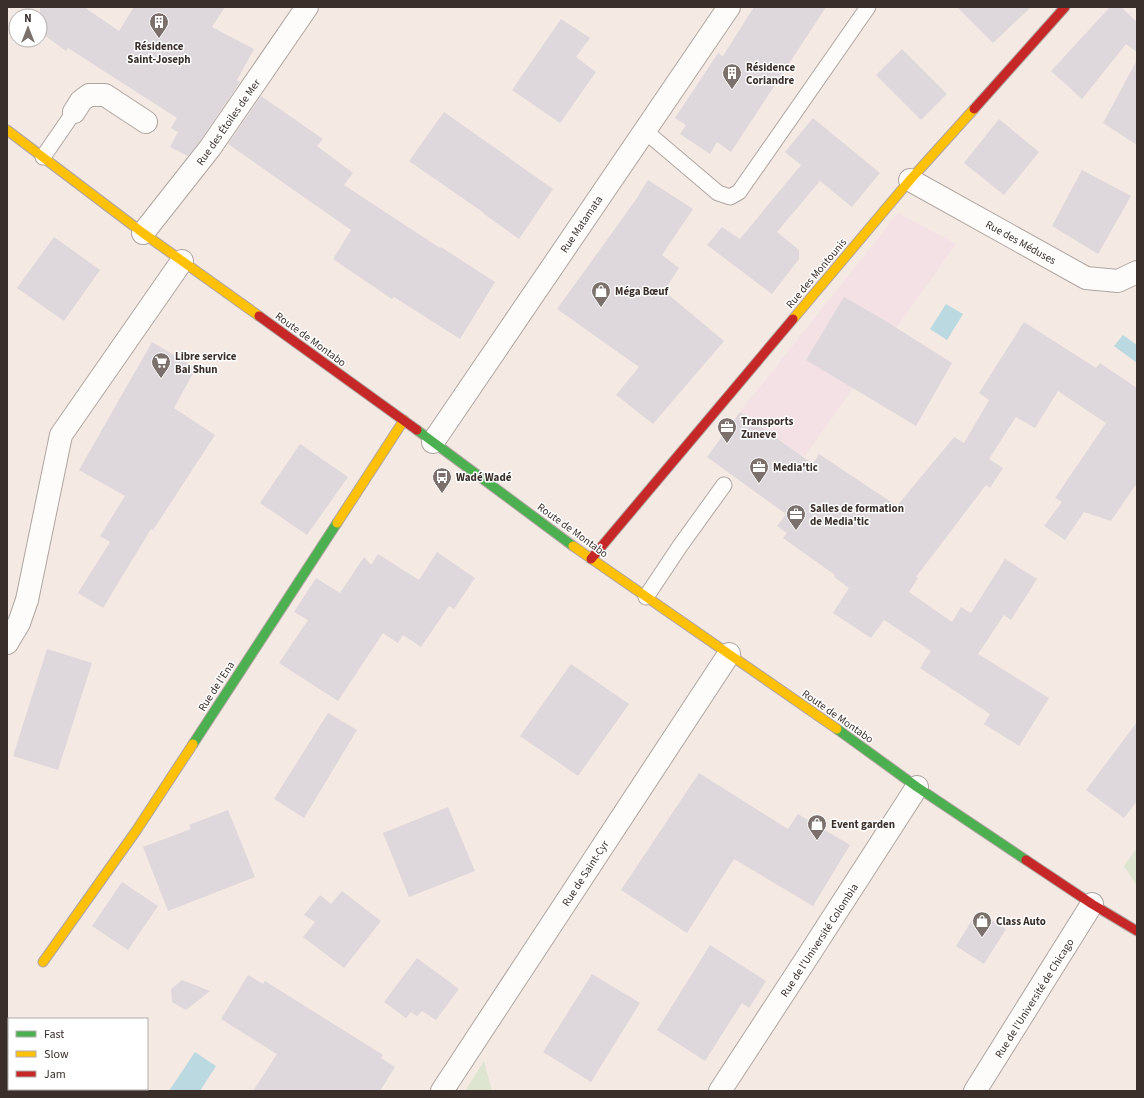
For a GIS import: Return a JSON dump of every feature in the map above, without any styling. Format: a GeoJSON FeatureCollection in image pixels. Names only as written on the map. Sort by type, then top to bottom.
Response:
{"type":"FeatureCollection","features":[{"type":"Feature","properties":{"kind":"main road","name":"Rue des Montounis"},"geometry":{"type":"LineString","coordinates":[[591,559],[910,180],[1065,7]]}},
{"type":"Feature","properties":{"kind":"main road","name":"Route de Montabo"},"geometry":{"type":"LineString","coordinates":[[7,130],[143,233],[404,420],[591,559],[835,728],[917,787],[1092,904],[1137,931]]}},
{"type":"Feature","properties":{"kind":"main road","name":"Rue de l'Ena"},"geometry":{"type":"LineString","coordinates":[[43,962],[136,831],[404,420]]}},
{"type":"Feature","properties":{"kind":"street","name":"Rue des Étoiles de Mer"},"geometry":{"type":"LineString","coordinates":[[143,233],[210,148],[307,7]]}},
{"type":"Feature","properties":{"kind":"street","name":"Rue Matamata"},"geometry":{"type":"LineString","coordinates":[[433,442],[729,7]]}},
{"type":"Feature","properties":{"kind":"street"},"geometry":{"type":"LineString","coordinates":[[74,112],[81,100],[89,95],[105,95],[146,122]]}},
{"type":"Feature","properties":{"kind":"street","name":"Rue des Méduses"},"geometry":{"type":"LineString","coordinates":[[910,180],[1086,278],[1118,281],[1137,272]]}},
{"type":"Feature","properties":{"kind":"street"},"geometry":{"type":"LineString","coordinates":[[7,643],[19,623],[27,600],[61,435],[182,261]]}},
{"type":"Feature","properties":{"kind":"street","name":"Rue de Saint-Cyr"},"geometry":{"type":"LineString","coordinates":[[442,1091],[729,654]]}},
{"type":"Feature","properties":{"kind":"street","name":"Rue de l'Université Colombia"},"geometry":{"type":"LineString","coordinates":[[720,1091],[917,787]]}},
{"type":"Feature","properties":{"kind":"street","name":"Rue de l’Université de Chicago"},"geometry":{"type":"LineString","coordinates":[[975,1091],[1092,904]]}},
{"type":"Feature","properties":{"kind":"lane"},"geometry":{"type":"LineString","coordinates":[[645,131],[718,193],[730,197],[739,192],[868,7]]}},
{"type":"Feature","properties":{"kind":"lane"},"geometry":{"type":"LineString","coordinates":[[42,157],[74,112]]}},
{"type":"Feature","properties":{"kind":"lane"},"geometry":{"type":"LineString","coordinates":[[646,597],[680,546],[724,485]]}},
{"type":"Feature","properties":{"kind":"shaded area"},"geometry":{"type":"Polygon","coordinates":[[[898,213],[956,244],[804,457],[740,412],[898,213]]]}},
{"type":"Feature","properties":{"kind":"green space"},"geometry":{"type":"Polygon","coordinates":[[[1137,848],[1137,886],[1124,866],[1137,848]]]}},
{"type":"Feature","properties":{"kind":"green space"},"geometry":{"type":"Polygon","coordinates":[[[484,1061],[492,1091],[465,1091],[484,1061]]]}},
{"type":"Feature","properties":{"kind":"water"},"geometry":{"type":"Polygon","coordinates":[[[946,304],[963,314],[947,340],[930,329],[946,304]]]}},
{"type":"Feature","properties":{"kind":"water"},"geometry":{"type":"Polygon","coordinates":[[[1123,335],[1137,345],[1137,363],[1114,346],[1123,335]]]}},
{"type":"Feature","properties":{"kind":"water"},"geometry":{"type":"Polygon","coordinates":[[[195,1052],[216,1066],[200,1091],[169,1091],[195,1052]]]}},
{"type":"Feature","properties":{"kind":"building"},"geometry":{"type":"Polygon","coordinates":[[[84,7],[119,31],[134,7],[225,7],[212,27],[254,49],[237,80],[240,82],[188,156],[170,147],[178,132],[171,128],[177,118],[68,48],[66,51],[48,38],[48,8],[40,8],[84,7]]]}},
{"type":"Feature","properties":{"kind":"building","name":"Résidence Coriandre"},"geometry":{"type":"Polygon","coordinates":[[[754,7],[826,7],[731,152],[717,142],[710,154],[680,134],[686,125],[675,118],[718,53],[723,56],[754,7]]]}},
{"type":"Feature","properties":{"kind":"building"},"geometry":{"type":"Polygon","coordinates":[[[957,7],[1031,7],[993,43],[957,7]]]}},
{"type":"Feature","properties":{"kind":"building"},"geometry":{"type":"Polygon","coordinates":[[[1110,7],[1121,7],[1137,22],[1137,52],[1126,44],[1082,99],[1051,71],[1110,7]]]}},
{"type":"Feature","properties":{"kind":"building"},"geometry":{"type":"Polygon","coordinates":[[[561,19],[590,38],[576,57],[596,72],[560,123],[512,90],[561,19]]]}},
{"type":"Feature","properties":{"kind":"building"},"geometry":{"type":"Polygon","coordinates":[[[902,49],[947,94],[921,120],[876,75],[902,49]]]}},
{"type":"Feature","properties":{"kind":"building"},"geometry":{"type":"Polygon","coordinates":[[[1137,60],[1137,145],[1103,123],[1137,60]]]}},
{"type":"Feature","properties":{"kind":"building"},"geometry":{"type":"Polygon","coordinates":[[[261,96],[323,139],[317,146],[353,173],[344,185],[495,282],[460,339],[394,297],[392,299],[333,259],[351,230],[228,144],[261,96]]]}},
{"type":"Feature","properties":{"kind":"building"},"geometry":{"type":"Polygon","coordinates":[[[444,112],[553,189],[519,239],[409,161],[444,112]]]}},
{"type":"Feature","properties":{"kind":"building"},"geometry":{"type":"Polygon","coordinates":[[[813,118],[880,173],[852,207],[820,181],[777,232],[799,250],[799,259],[772,294],[707,245],[722,227],[740,239],[801,165],[785,152],[813,118]]]}},
{"type":"Feature","properties":{"kind":"building"},"geometry":{"type":"Polygon","coordinates":[[[999,119],[1039,152],[1004,195],[964,163],[999,119]]]}},
{"type":"Feature","properties":{"kind":"building"},"geometry":{"type":"Polygon","coordinates":[[[1082,170],[1131,196],[1098,254],[1052,226],[1082,170]]]}},
{"type":"Feature","properties":{"kind":"building"},"geometry":{"type":"Polygon","coordinates":[[[648,180],[693,209],[662,255],[679,268],[664,291],[724,341],[653,424],[616,395],[639,367],[557,309],[635,201],[648,180]]]}},
{"type":"Feature","properties":{"kind":"building"},"geometry":{"type":"Polygon","coordinates":[[[54,237],[100,270],[64,321],[17,288],[54,237]]]}},
{"type":"Feature","properties":{"kind":"building"},"geometry":{"type":"Polygon","coordinates":[[[844,297],[884,320],[952,363],[916,426],[806,360],[844,297]]]}},
{"type":"Feature","properties":{"kind":"building"},"geometry":{"type":"Polygon","coordinates":[[[1024,322],[1096,368],[1100,363],[1137,388],[1137,483],[1111,521],[1084,512],[1065,540],[1044,526],[1062,502],[1055,498],[1106,423],[1058,391],[1035,428],[1016,417],[989,459],[1003,468],[990,488],[986,485],[916,577],[918,578],[909,592],[952,622],[961,607],[971,613],[1005,559],[1037,579],[1011,620],[1004,615],[978,654],[1049,698],[1019,746],[984,724],[990,714],[920,668],[931,651],[884,620],[871,638],[833,613],[849,588],[834,577],[835,575],[783,538],[787,533],[777,526],[786,514],[707,457],[740,412],[813,464],[819,454],[897,506],[954,437],[964,443],[989,400],[979,393],[1024,322]]]}},
{"type":"Feature","properties":{"kind":"building"},"geometry":{"type":"Polygon","coordinates":[[[152,342],[196,368],[174,408],[215,435],[153,530],[151,529],[103,608],[78,593],[110,542],[100,536],[125,496],[79,470],[152,342]]]}},
{"type":"Feature","properties":{"kind":"building"},"geometry":{"type":"Polygon","coordinates":[[[300,444],[348,477],[307,535],[260,503],[300,444]]]}},
{"type":"Feature","properties":{"kind":"building"},"geometry":{"type":"Polygon","coordinates":[[[437,552],[475,578],[454,609],[449,606],[421,647],[403,635],[398,643],[383,633],[338,701],[279,663],[308,620],[294,612],[316,578],[340,593],[364,557],[371,565],[378,554],[419,580],[437,552]]]}},
{"type":"Feature","properties":{"kind":"building"},"geometry":{"type":"Polygon","coordinates":[[[47,649],[92,663],[58,770],[13,756],[47,649]]]}},
{"type":"Feature","properties":{"kind":"building"},"geometry":{"type":"Polygon","coordinates":[[[571,664],[629,704],[578,776],[520,736],[571,664]]]}},
{"type":"Feature","properties":{"kind":"building"},"geometry":{"type":"Polygon","coordinates":[[[328,713],[357,730],[304,818],[274,799],[328,713]]]}},
{"type":"Feature","properties":{"kind":"building"},"geometry":{"type":"Polygon","coordinates":[[[1137,722],[1137,801],[1124,818],[1086,790],[1137,722]]]}},
{"type":"Feature","properties":{"kind":"building"},"geometry":{"type":"Polygon","coordinates":[[[699,773],[788,829],[798,814],[850,845],[813,906],[734,859],[687,933],[621,890],[699,773]]]}},
{"type":"Feature","properties":{"kind":"building"},"geometry":{"type":"Polygon","coordinates":[[[448,807],[475,871],[409,897],[383,833],[448,807]]]}},
{"type":"Feature","properties":{"kind":"building"},"geometry":{"type":"Polygon","coordinates":[[[228,810],[255,877],[168,911],[143,847],[191,829],[189,825],[228,810]]]}},
{"type":"Feature","properties":{"kind":"building"},"geometry":{"type":"Polygon","coordinates":[[[122,882],[158,906],[128,950],[92,926],[122,882]]]}},
{"type":"Feature","properties":{"kind":"building"},"geometry":{"type":"Polygon","coordinates":[[[342,891],[381,921],[344,968],[303,937],[315,922],[304,915],[320,895],[331,904],[342,891]]]}},
{"type":"Feature","properties":{"kind":"building"},"geometry":{"type":"Polygon","coordinates":[[[977,912],[1006,929],[984,964],[956,946],[977,912]]]}},
{"type":"Feature","properties":{"kind":"building"},"geometry":{"type":"Polygon","coordinates":[[[710,945],[766,981],[749,1008],[742,1003],[705,1061],[657,1030],[710,945]]]}},
{"type":"Feature","properties":{"kind":"building"},"geometry":{"type":"Polygon","coordinates":[[[417,958],[459,989],[436,1020],[422,1011],[417,1016],[411,1012],[406,1018],[384,1002],[417,958]]]}},
{"type":"Feature","properties":{"kind":"building"},"geometry":{"type":"Polygon","coordinates":[[[592,974],[640,1003],[591,1082],[543,1052],[592,974]]]}},
{"type":"Feature","properties":{"kind":"building"},"geometry":{"type":"Polygon","coordinates":[[[248,975],[263,984],[265,981],[383,1055],[381,1058],[395,1067],[380,1091],[253,1091],[277,1054],[221,1019],[248,975]]]}},
{"type":"Feature","properties":{"kind":"building"},"geometry":{"type":"Polygon","coordinates":[[[182,980],[210,991],[186,1010],[172,1002],[171,989],[182,980]]]}},
{"type":"Feature","properties":{"kind":"traffic: fast"},"geometry":{"type":"LineString","coordinates":[[417,430],[573,546]]}},
{"type":"Feature","properties":{"kind":"traffic: fast"},"geometry":{"type":"LineString","coordinates":[[193,744],[337,523]]}},
{"type":"Feature","properties":{"kind":"traffic: fast"},"geometry":{"type":"LineString","coordinates":[[837,729],[917,787],[1026,860]]}},
{"type":"Feature","properties":{"kind":"traffic: slow"},"geometry":{"type":"LineString","coordinates":[[793,319],[910,180],[974,109]]}},
{"type":"Feature","properties":{"kind":"traffic: slow"},"geometry":{"type":"LineString","coordinates":[[7,130],[143,233],[259,316]]}},
{"type":"Feature","properties":{"kind":"traffic: slow"},"geometry":{"type":"LineString","coordinates":[[337,523],[404,420]]}},
{"type":"Feature","properties":{"kind":"traffic: slow"},"geometry":{"type":"LineString","coordinates":[[573,546],[837,729]]}},
{"type":"Feature","properties":{"kind":"traffic: slow"},"geometry":{"type":"LineString","coordinates":[[43,962],[136,831],[193,744]]}},
{"type":"Feature","properties":{"kind":"traffic: jam"},"geometry":{"type":"LineString","coordinates":[[974,109],[1065,7]]}},
{"type":"Feature","properties":{"kind":"traffic: jam"},"geometry":{"type":"LineString","coordinates":[[259,316],[417,430]]}},
{"type":"Feature","properties":{"kind":"traffic: jam"},"geometry":{"type":"LineString","coordinates":[[591,559],[793,319]]}},
{"type":"Feature","properties":{"kind":"traffic: jam"},"geometry":{"type":"LineString","coordinates":[[1026,860],[1092,904],[1137,931]]}},
{"type":"Feature","properties":{"kind":"place","name":"Résidence Saint-Joseph"},"geometry":{"type":"Point","coordinates":[159,39]}},
{"type":"Feature","properties":{"kind":"place","name":"Résidence Coriandre"},"geometry":{"type":"Point","coordinates":[732,90]}},
{"type":"Feature","properties":{"kind":"place","name":"Méga Bœuf"},"geometry":{"type":"Point","coordinates":[601,308]}},
{"type":"Feature","properties":{"kind":"place","name":"Libre service Bai Shun"},"geometry":{"type":"Point","coordinates":[161,379]}},
{"type":"Feature","properties":{"kind":"place","name":"Transports Zuneve"},"geometry":{"type":"Point","coordinates":[727,444]}},
{"type":"Feature","properties":{"kind":"place","name":"Media'tic"},"geometry":{"type":"Point","coordinates":[759,484]}},
{"type":"Feature","properties":{"kind":"place","name":"Wadé Wadé"},"geometry":{"type":"Point","coordinates":[442,494]}},
{"type":"Feature","properties":{"kind":"place","name":"Salles de formation de Media'tic"},"geometry":{"type":"Point","coordinates":[796,531]}},
{"type":"Feature","properties":{"kind":"place","name":"Event garden"},"geometry":{"type":"Point","coordinates":[817,841]}},
{"type":"Feature","properties":{"kind":"place","name":"Class Auto"},"geometry":{"type":"Point","coordinates":[982,938]}}]}
